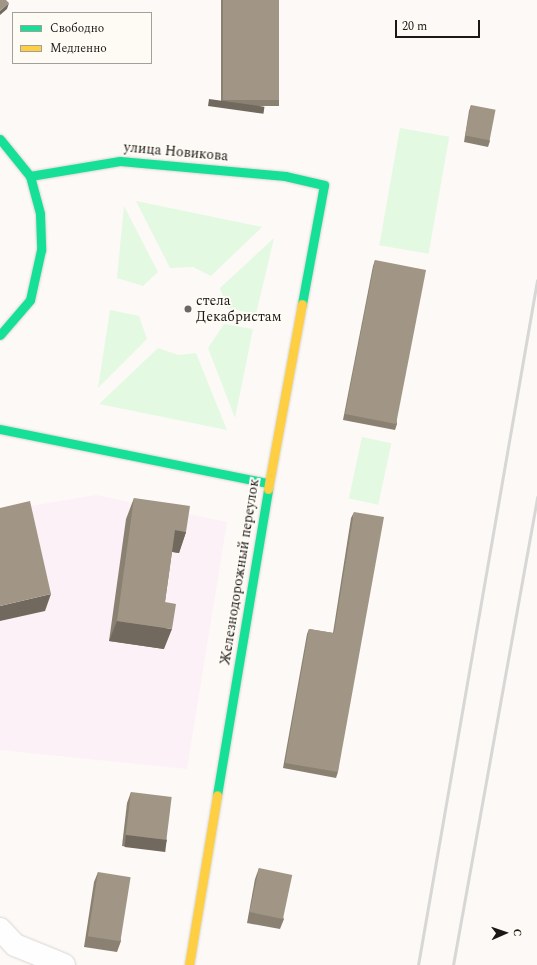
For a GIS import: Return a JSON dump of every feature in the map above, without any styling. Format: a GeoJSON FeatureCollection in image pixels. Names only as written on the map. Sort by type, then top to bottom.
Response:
{"type":"FeatureCollection","features":[{"type":"Feature","properties":{"kind":"street"},"geometry":{"type":"LineString","coordinates":[[0,138],[30,176],[40,214],[41,250],[30,300],[0,335]]}},
{"type":"Feature","properties":{"kind":"street","name":"улица Новикова"},"geometry":{"type":"LineString","coordinates":[[30,176],[120,161],[285,176],[324,185]]}},
{"type":"Feature","properties":{"kind":"street","name":"Железнодорожный переулок"},"geometry":{"type":"LineString","coordinates":[[189,965],[269,483],[324,185]]}},
{"type":"Feature","properties":{"kind":"street"},"geometry":{"type":"LineString","coordinates":[[0,429],[269,483]]}},
{"type":"Feature","properties":{"kind":"street"},"geometry":{"type":"LineString","coordinates":[[0,929],[15,945],[64,965]]}},
{"type":"Feature","properties":{"kind":"shaded area"},"geometry":{"type":"Polygon","coordinates":[[[96,495],[227,522],[187,769],[0,750],[0,511],[96,495]]]}},
{"type":"Feature","properties":{"kind":"green space"},"geometry":{"type":"Polygon","coordinates":[[[400,128],[449,137],[429,254],[379,245],[400,128]]]}},
{"type":"Feature","properties":{"kind":"green space"},"geometry":{"type":"Polygon","coordinates":[[[136,201],[262,227],[211,276],[193,267],[170,268],[136,201]]]}},
{"type":"Feature","properties":{"kind":"green space"},"geometry":{"type":"Polygon","coordinates":[[[124,206],[158,272],[143,286],[117,278],[124,206]]]}},
{"type":"Feature","properties":{"kind":"green space"},"geometry":{"type":"Polygon","coordinates":[[[274,238],[256,314],[227,308],[220,288],[274,238]]]}},
{"type":"Feature","properties":{"kind":"green space"},"geometry":{"type":"Polygon","coordinates":[[[110,310],[139,316],[147,339],[98,388],[110,310]]]}},
{"type":"Feature","properties":{"kind":"green space"},"geometry":{"type":"Polygon","coordinates":[[[224,324],[253,329],[235,418],[208,348],[224,324]]]}},
{"type":"Feature","properties":{"kind":"green space"},"geometry":{"type":"Polygon","coordinates":[[[158,348],[178,355],[196,353],[227,430],[99,404],[158,348]]]}},
{"type":"Feature","properties":{"kind":"green space"},"geometry":{"type":"Polygon","coordinates":[[[362,437],[391,443],[378,505],[349,499],[362,437]]]}},
{"type":"Feature","properties":{"kind":"building"},"geometry":{"type":"Polygon","coordinates":[[[0,0],[6,0],[9,3],[0,11],[0,0]]]}},
{"type":"Feature","properties":{"kind":"building"},"geometry":{"type":"Polygon","coordinates":[[[223,0],[279,0],[279,100],[223,100],[223,0]]]}},
{"type":"Feature","properties":{"kind":"building"},"geometry":{"type":"Polygon","coordinates":[[[471,105],[496,110],[490,140],[465,135],[471,105]]]}},
{"type":"Feature","properties":{"kind":"building"},"geometry":{"type":"Polygon","coordinates":[[[375,260],[426,270],[396,424],[345,414],[375,260]]]}},
{"type":"Feature","properties":{"kind":"building"},"geometry":{"type":"Polygon","coordinates":[[[134,498],[190,506],[186,532],[175,530],[165,602],[176,604],[172,629],[117,621],[134,498]]]}},
{"type":"Feature","properties":{"kind":"building"},"geometry":{"type":"Polygon","coordinates":[[[30,501],[51,594],[0,606],[0,508],[30,501]]]}},
{"type":"Feature","properties":{"kind":"building"},"geometry":{"type":"Polygon","coordinates":[[[354,512],[384,517],[338,772],[285,763],[309,629],[334,633],[354,512]]]}},
{"type":"Feature","properties":{"kind":"building"},"geometry":{"type":"Polygon","coordinates":[[[131,792],[172,797],[166,840],[126,835],[131,792]]]}},
{"type":"Feature","properties":{"kind":"building"},"geometry":{"type":"Polygon","coordinates":[[[259,868],[292,875],[283,919],[250,912],[259,868]]]}},
{"type":"Feature","properties":{"kind":"building"},"geometry":{"type":"Polygon","coordinates":[[[98,872],[131,877],[120,941],[88,936],[98,872]]]}},
{"type":"Feature","properties":{"kind":"railway"},"geometry":{"type":"LineString","coordinates":[[418,965],[537,280]]}},
{"type":"Feature","properties":{"kind":"railway"},"geometry":{"type":"LineString","coordinates":[[453,965],[537,496]]}},
{"type":"Feature","properties":{"kind":"traffic: fast"},"geometry":{"type":"LineString","coordinates":[[0,139],[30,176],[40,214],[41,250],[30,300],[0,335]]}},
{"type":"Feature","properties":{"kind":"traffic: fast"},"geometry":{"type":"LineString","coordinates":[[30,176],[120,161],[285,176],[324,185],[302,304]]}},
{"type":"Feature","properties":{"kind":"traffic: fast"},"geometry":{"type":"LineString","coordinates":[[0,429],[269,483]]}},
{"type":"Feature","properties":{"kind":"traffic: fast"},"geometry":{"type":"LineString","coordinates":[[217,795],[268,489]]}},
{"type":"Feature","properties":{"kind":"traffic: slow"},"geometry":{"type":"LineString","coordinates":[[268,489],[302,304]]}},
{"type":"Feature","properties":{"kind":"traffic: slow"},"geometry":{"type":"LineString","coordinates":[[189,965],[217,795]]}},
{"type":"Feature","properties":{"kind":"place","name":"стела Декабристам"},"geometry":{"type":"Point","coordinates":[188,309]}}]}
